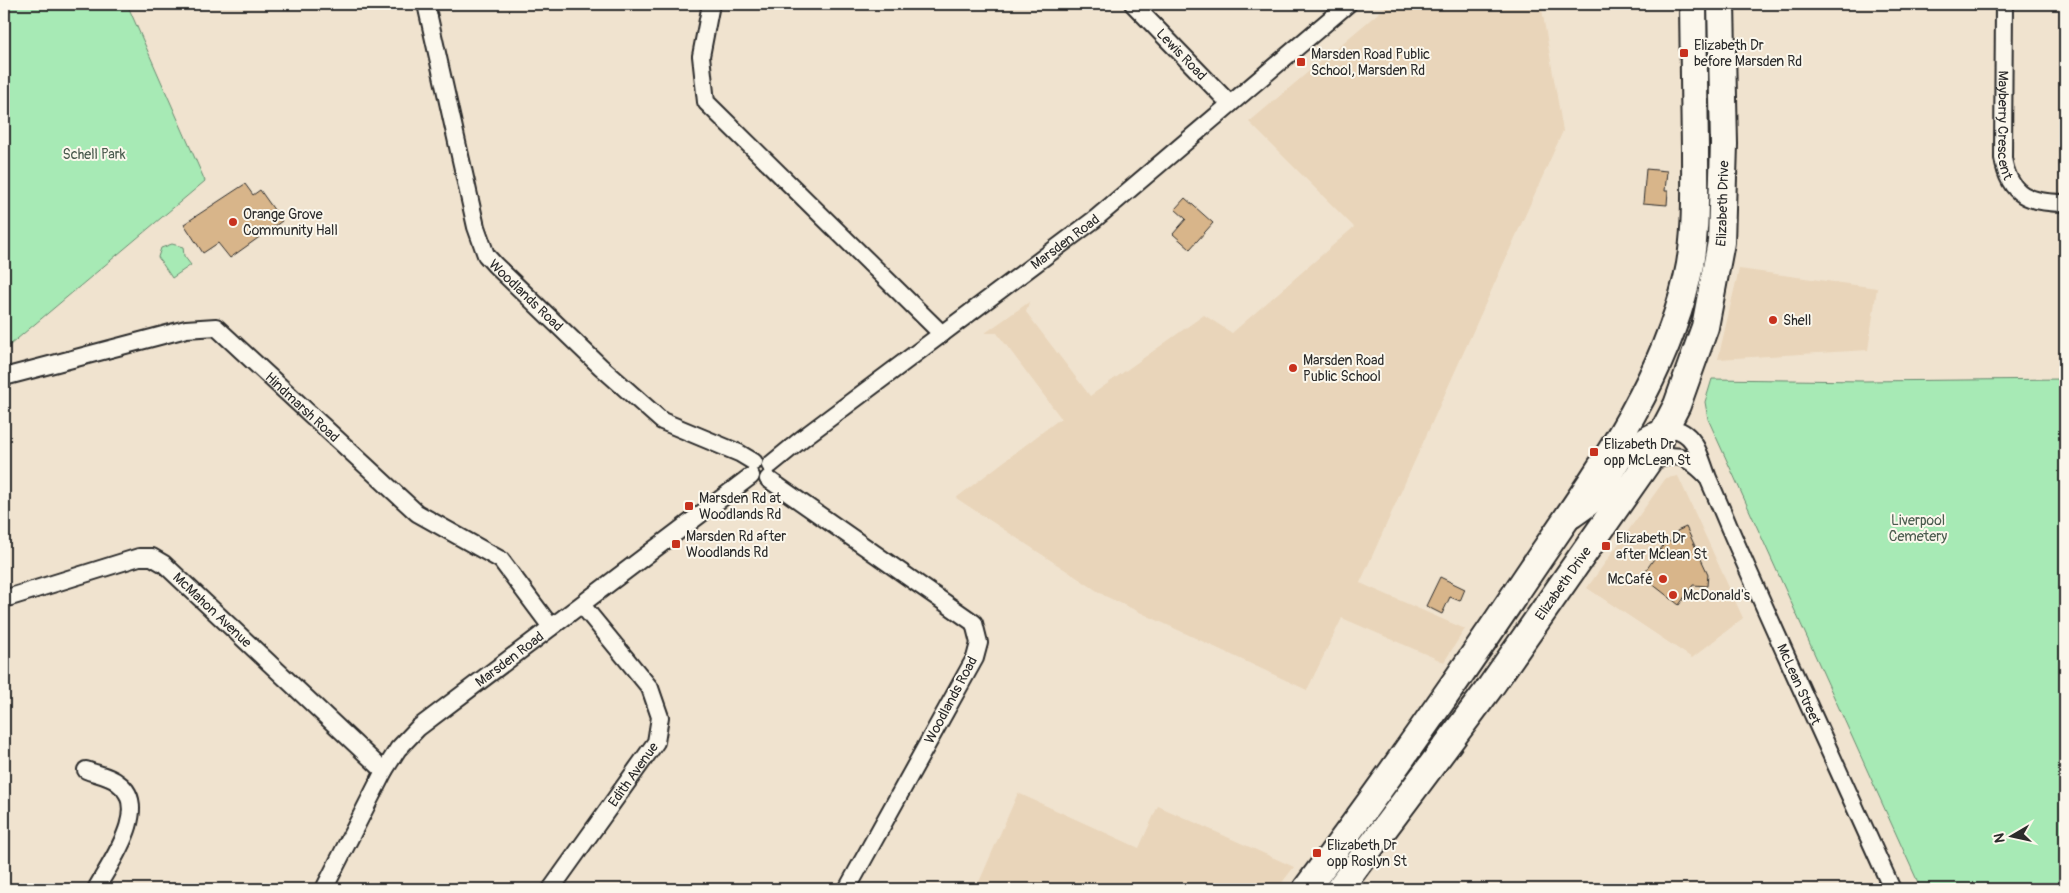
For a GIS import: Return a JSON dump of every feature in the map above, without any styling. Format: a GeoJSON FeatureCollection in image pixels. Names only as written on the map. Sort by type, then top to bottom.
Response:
{"type":"FeatureCollection","features":[{"type":"Feature","properties":{"kind":"main road","name":"Elizabeth Drive"},"geometry":{"type":"LineString","coordinates":[[1306,889],[1466,668],[1556,534],[1636,408],[1659,363],[1677,315],[1688,277],[1696,194],[1693,4]]}},
{"type":"Feature","properties":{"kind":"main road","name":"Elizabeth Drive"},"geometry":{"type":"LineString","coordinates":[[1339,889],[1491,686],[1647,463],[1682,391],[1705,327],[1721,242],[1724,144],[1721,4]]}},
{"type":"Feature","properties":{"kind":"street","name":"Woodlands Road"},"geometry":{"type":"LineString","coordinates":[[426,4],[476,227],[486,256],[602,367],[662,421],[739,453],[752,469],[763,460],[769,472],[974,624],[979,643],[975,658],[847,889]]}},
{"type":"Feature","properties":{"kind":"street"},"geometry":{"type":"LineString","coordinates":[[711,4],[701,56],[706,102],[942,334]]}},
{"type":"Feature","properties":{"kind":"street","name":"Lewis Road"},"geometry":{"type":"LineString","coordinates":[[1133,4],[1230,104]]}},
{"type":"Feature","properties":{"kind":"street","name":"Marsden Road"},"geometry":{"type":"LineString","coordinates":[[769,472],[803,438],[1095,219],[1348,4]]}},
{"type":"Feature","properties":{"kind":"street","name":"Mayberry Crescent"},"geometry":{"type":"LineString","coordinates":[[2004,4],[2003,158],[2006,174],[2013,186],[2025,196],[2039,202],[2065,204]]}},
{"type":"Feature","properties":{"kind":"street","name":"Hindmarsh Road"},"geometry":{"type":"LineString","coordinates":[[4,376],[186,329],[216,327],[417,513],[501,560],[551,627]]}},
{"type":"Feature","properties":{"kind":"street"},"geometry":{"type":"LineString","coordinates":[[1556,534],[1595,503],[1639,438],[1653,430],[1665,429]]}},
{"type":"Feature","properties":{"kind":"street","name":"McLean Street"},"geometry":{"type":"LineString","coordinates":[[1665,429],[1683,432],[1699,452],[1707,477],[1892,889]]}},
{"type":"Feature","properties":{"kind":"street","name":"McLean Street"},"geometry":{"type":"LineString","coordinates":[[1647,463],[1667,455],[1678,455],[1696,464],[1707,477]]}},
{"type":"Feature","properties":{"kind":"street","name":"Marsden Road"},"geometry":{"type":"LineString","coordinates":[[324,889],[384,771],[398,749],[418,728],[582,605],[752,469]]}},
{"type":"Feature","properties":{"kind":"street","name":"McMahon Avenue"},"geometry":{"type":"LineString","coordinates":[[4,599],[139,557],[152,557],[164,564],[384,771]]}},
{"type":"Feature","properties":{"kind":"street","name":"Edith Avenue"},"geometry":{"type":"LineString","coordinates":[[551,889],[656,742],[660,717],[650,688],[582,605]]}},
{"type":"Feature","properties":{"kind":"street"},"geometry":{"type":"LineString","coordinates":[[86,770],[118,782],[130,798],[132,806],[129,826],[96,889]]}},
{"type":"Feature","properties":{"kind":"shaded area","name":"Marsden Road Public School"},"geometry":{"type":"Polygon","coordinates":[[[1389,4],[1541,4],[1563,131],[1360,583],[1465,629],[1444,662],[1342,618],[1307,690],[1105,596],[956,498],[1061,418],[997,333],[985,333],[1029,302],[1026,312],[1090,396],[1204,315],[1232,333],[1354,227],[1249,122],[1389,4]]]}},
{"type":"Feature","properties":{"kind":"shaded area"},"geometry":{"type":"Polygon","coordinates":[[[1739,269],[1877,288],[1868,350],[1718,359],[1739,269]]]}},
{"type":"Feature","properties":{"kind":"shaded area"},"geometry":{"type":"Polygon","coordinates":[[[1678,476],[1743,618],[1692,658],[1587,588],[1666,478],[1678,476]]]}},
{"type":"Feature","properties":{"kind":"shaded area"},"geometry":{"type":"Polygon","coordinates":[[[1018,793],[1139,848],[1158,806],[1294,867],[1277,889],[976,889],[1018,793]]]}},
{"type":"Feature","properties":{"kind":"green space","name":"Schell Park"},"geometry":{"type":"Polygon","coordinates":[[[4,4],[127,4],[205,181],[4,350],[4,4]]]}},
{"type":"Feature","properties":{"kind":"green space"},"geometry":{"type":"Polygon","coordinates":[[[172,244],[183,247],[184,256],[191,265],[172,278],[158,257],[161,248],[172,244]]]}},
{"type":"Feature","properties":{"kind":"green space","name":"Liverpool Cemetery"},"geometry":{"type":"Polygon","coordinates":[[[1712,379],[1864,381],[2065,379],[2065,889],[1921,889],[1708,419],[1705,402],[1712,379]]]}},
{"type":"Feature","properties":{"kind":"building"},"geometry":{"type":"Polygon","coordinates":[[[1646,169],[1667,171],[1665,191],[1668,191],[1667,205],[1643,203],[1646,169]]]}},
{"type":"Feature","properties":{"kind":"building","name":"Orange Grove Community Hall"},"geometry":{"type":"Polygon","coordinates":[[[245,184],[253,195],[260,190],[282,221],[230,258],[218,243],[203,253],[184,224],[245,184]]]}},
{"type":"Feature","properties":{"kind":"building"},"geometry":{"type":"Polygon","coordinates":[[[1185,198],[1213,223],[1190,249],[1173,234],[1186,219],[1175,209],[1185,198]]]}},
{"type":"Feature","properties":{"kind":"building"},"geometry":{"type":"Polygon","coordinates":[[[1686,527],[1708,574],[1707,586],[1693,585],[1679,605],[1642,576],[1667,540],[1670,542],[1677,531],[1686,527]]]}},
{"type":"Feature","properties":{"kind":"building"},"geometry":{"type":"Polygon","coordinates":[[[1440,577],[1465,589],[1460,601],[1450,597],[1442,614],[1426,606],[1440,577]]]}},
{"type":"Feature","properties":{"kind":"place","name":"Elizabeth Dr before Marsden Rd"},"geometry":{"type":"Point","coordinates":[1684,53]}},
{"type":"Feature","properties":{"kind":"place","name":"Marsden Road Public School, Marsden Rd"},"geometry":{"type":"Point","coordinates":[1301,62]}},
{"type":"Feature","properties":{"kind":"place","name":"Orange Grove Community Hall"},"geometry":{"type":"Point","coordinates":[233,222]}},
{"type":"Feature","properties":{"kind":"place","name":"Shell"},"geometry":{"type":"Point","coordinates":[1773,320]}},
{"type":"Feature","properties":{"kind":"place","name":"Marsden Road Public School"},"geometry":{"type":"Point","coordinates":[1293,368]}},
{"type":"Feature","properties":{"kind":"place","name":"Elizabeth Dr opp McLean St"},"geometry":{"type":"Point","coordinates":[1594,452]}},
{"type":"Feature","properties":{"kind":"place","name":"Marsden Rd at Woodlands Rd"},"geometry":{"type":"Point","coordinates":[689,506]}},
{"type":"Feature","properties":{"kind":"place","name":"Marsden Rd after Woodlands Rd"},"geometry":{"type":"Point","coordinates":[676,544]}},
{"type":"Feature","properties":{"kind":"place","name":"Elizabeth Dr after Mclean St"},"geometry":{"type":"Point","coordinates":[1606,546]}},
{"type":"Feature","properties":{"kind":"place","name":"McCafé"},"geometry":{"type":"Point","coordinates":[1663,579]}},
{"type":"Feature","properties":{"kind":"place","name":"McDonald's"},"geometry":{"type":"Point","coordinates":[1673,595]}},
{"type":"Feature","properties":{"kind":"place","name":"Elizabeth Dr opp Roslyn St"},"geometry":{"type":"Point","coordinates":[1317,853]}}]}
